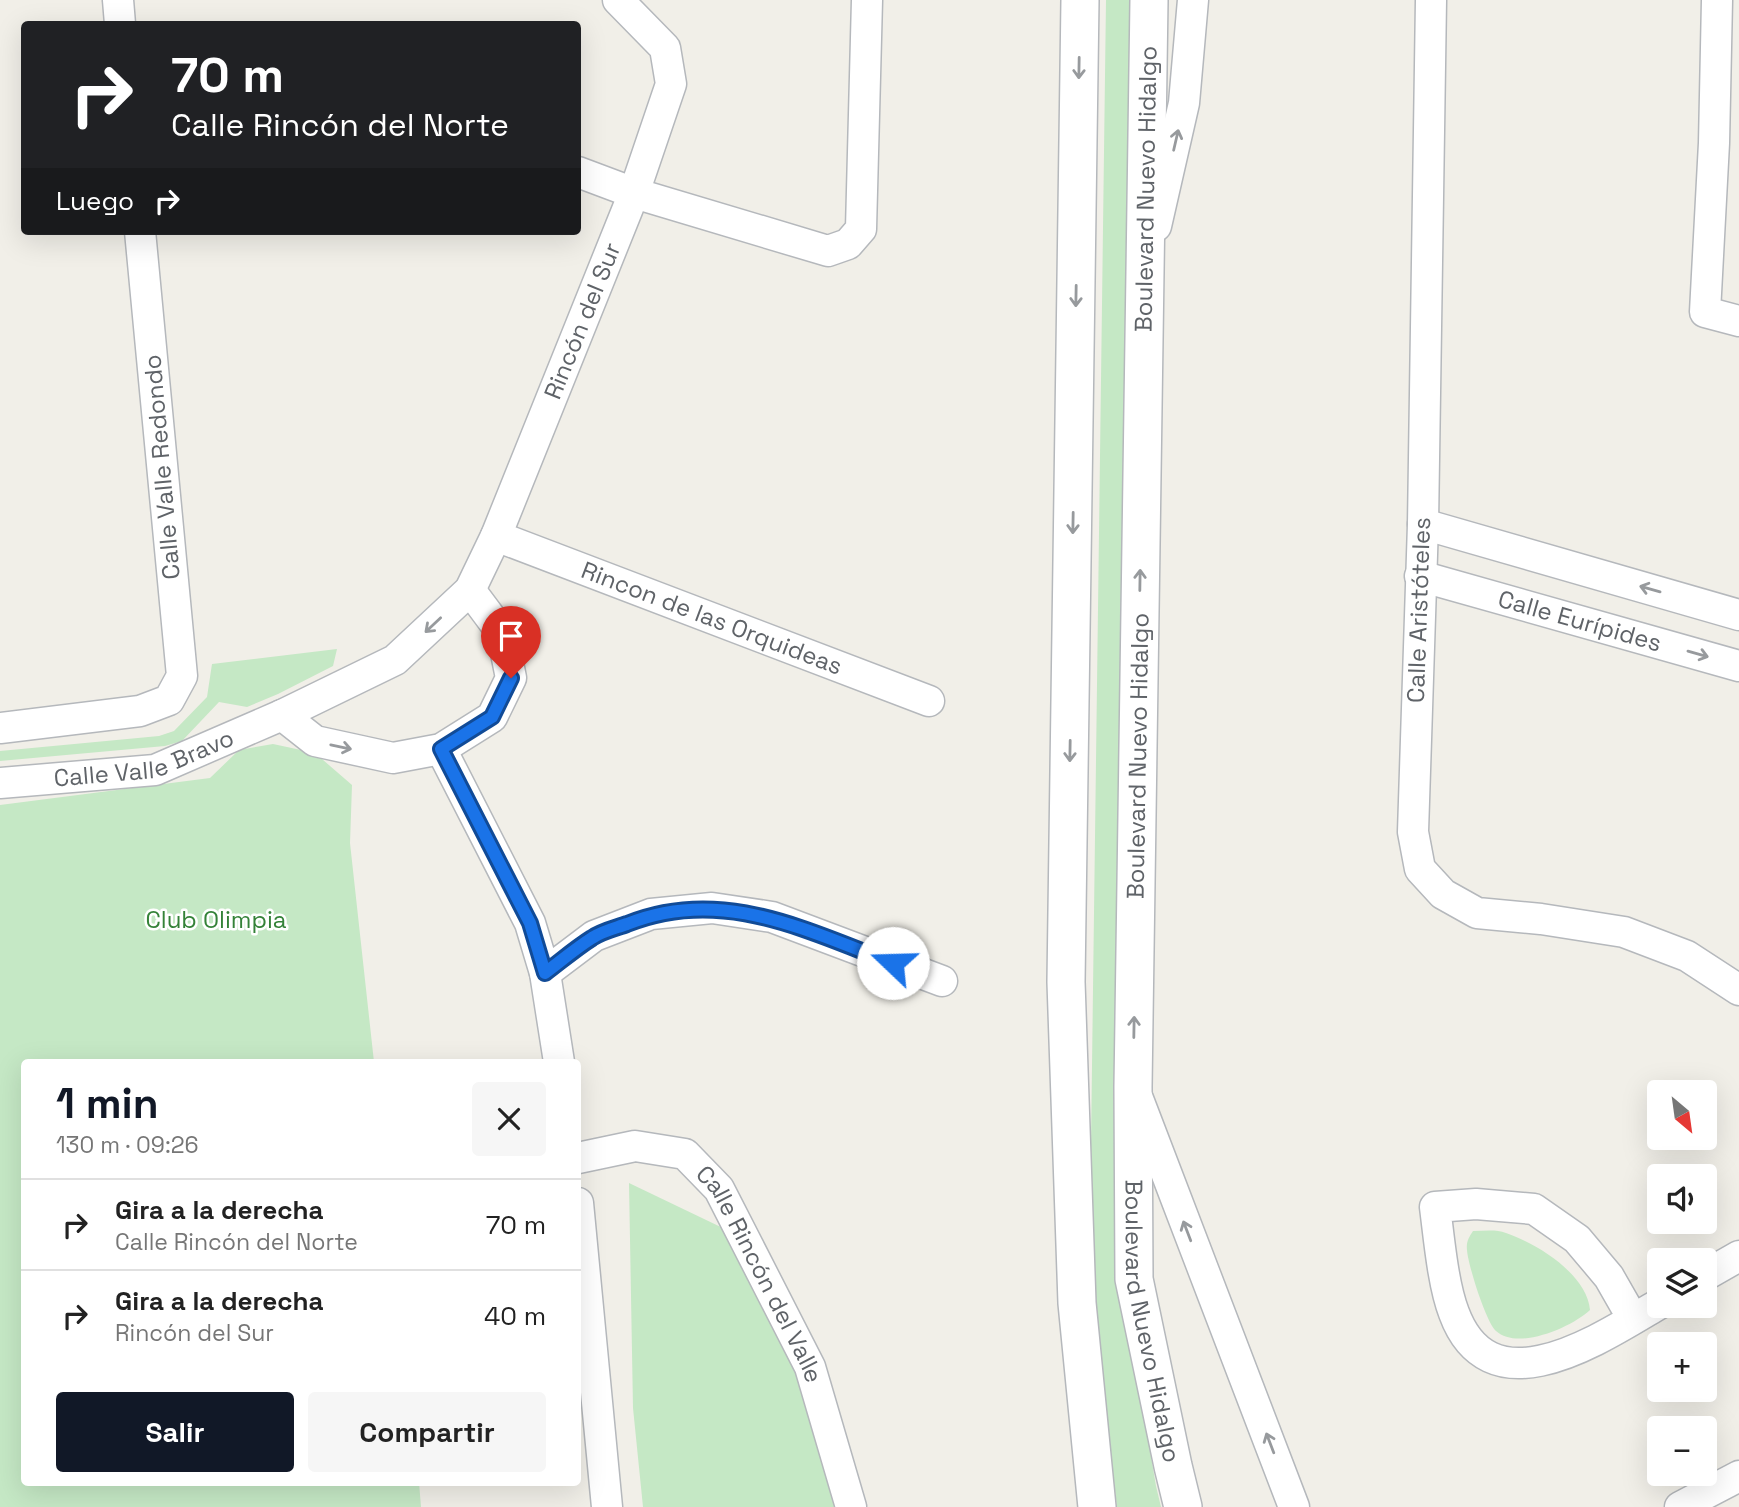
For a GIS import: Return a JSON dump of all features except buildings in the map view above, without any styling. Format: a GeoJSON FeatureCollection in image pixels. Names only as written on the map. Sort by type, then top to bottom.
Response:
{"type":"FeatureCollection","features":[{"type":"Feature","properties":{"kind":"street"},"geometry":{"type":"LineString","coordinates":[[118,0],[120,21]]}},
{"type":"Feature","properties":{"kind":"street","name":"Rincón del Sur"},"geometry":{"type":"LineString","coordinates":[[395,660],[470,590],[496,536],[634,193],[671,84],[665,48],[618,0]]}},
{"type":"Feature","properties":{"kind":"street"},"geometry":{"type":"LineString","coordinates":[[581,173],[634,193],[828,251],[848,244],[861,229],[867,0]]}},
{"type":"Feature","properties":{"kind":"street"},"geometry":{"type":"LineString","coordinates":[[1080,0],[1066,982],[1077,1303],[1097,1507]]}},
{"type":"Feature","properties":{"kind":"street","name":"Boulevard Nuevo Hidalgo"},"geometry":{"type":"LineString","coordinates":[[1150,0],[1133,1087],[1134,1279],[1183,1507]]}},
{"type":"Feature","properties":{"kind":"street"},"geometry":{"type":"LineString","coordinates":[[1144,278],[1184,103],[1193,0]]}},
{"type":"Feature","properties":{"kind":"street","name":"Calle Aristóteles"},"geometry":{"type":"LineString","coordinates":[[1431,0],[1423,524],[1413,832],[1420,869],[1443,894],[1477,913],[1541,919],[1624,932],[1687,956],[1739,990]]}},
{"type":"Feature","properties":{"kind":"street"},"geometry":{"type":"LineString","coordinates":[[1717,0],[1726,147],[1705,313],[1739,321]]}},
{"type":"Feature","properties":{"kind":"street","name":"Calle Valle Redondo"},"geometry":{"type":"LineString","coordinates":[[140,235],[182,676],[169,699]]}},
{"type":"Feature","properties":{"kind":"street","name":"Calle Eurípides"},"geometry":{"type":"LineString","coordinates":[[1423,524],[1739,615]]}},
{"type":"Feature","properties":{"kind":"street","name":"Rincon de las Orquideas"},"geometry":{"type":"LineString","coordinates":[[496,536],[929,701]]}},
{"type":"Feature","properties":{"kind":"street","name":"Calle Eurípides"},"geometry":{"type":"LineString","coordinates":[[1420,576],[1739,666]]}},
{"type":"Feature","properties":{"kind":"street"},"geometry":{"type":"LineString","coordinates":[[282,715],[315,741],[393,758],[441,749],[492,717],[511,678],[502,633],[470,590]]}},
{"type":"Feature","properties":{"kind":"street","name":"Calle Valle Bravo"},"geometry":{"type":"LineString","coordinates":[[0,783],[155,770],[282,715],[395,660]]}},
{"type":"Feature","properties":{"kind":"street","name":"Calle Valle Bravo"},"geometry":{"type":"LineString","coordinates":[[0,729],[140,711],[169,699]]}},
{"type":"Feature","properties":{"kind":"street"},"geometry":{"type":"LineString","coordinates":[[441,749],[530,923],[545,973],[559,1059]]}},
{"type":"Feature","properties":{"kind":"street"},"geometry":{"type":"LineString","coordinates":[[545,973],[594,936],[651,914],[712,908],[772,918],[942,981]]}},
{"type":"Feature","properties":{"kind":"street"},"geometry":{"type":"LineString","coordinates":[[1133,1087],[1294,1507]]}},
{"type":"Feature","properties":{"kind":"street","name":"Calle Rincón del Valle"},"geometry":{"type":"LineString","coordinates":[[581,1157],[635,1146],[685,1154],[719,1189],[810,1367],[851,1507]]}},
{"type":"Feature","properties":{"kind":"street"},"geometry":{"type":"LineString","coordinates":[[1633,1319],[1609,1277],[1577,1239],[1534,1209],[1476,1204],[1435,1207],[1440,1248],[1454,1314],[1474,1348],[1504,1363],[1542,1362],[1584,1348],[1647,1311]]}},
{"type":"Feature","properties":{"kind":"street"},"geometry":{"type":"LineString","coordinates":[[581,1234],[607,1507]]}},
{"type":"Feature","properties":{"kind":"street"},"geometry":{"type":"LineString","coordinates":[[1717,1269],[1739,1256]]}},
{"type":"Feature","properties":{"kind":"street"},"geometry":{"type":"LineString","coordinates":[[1680,1507],[1739,1476]]}},
{"type":"Feature","properties":{"kind":"green space"},"geometry":{"type":"Polygon","coordinates":[[[1106,0],[1135,0],[1124,1296],[1161,1507],[1117,1507],[1092,1298],[1090,1218],[1106,0]]]}},
{"type":"Feature","properties":{"kind":"green space"},"geometry":{"type":"Polygon","coordinates":[[[337,649],[333,666],[278,694],[247,707],[219,702],[182,741],[165,746],[0,761],[0,751],[159,736],[174,731],[207,697],[212,664],[337,649]]]}},
{"type":"Feature","properties":{"kind":"green space","name":"Club Olimpia"},"geometry":{"type":"Polygon","coordinates":[[[273,744],[315,753],[352,785],[350,843],[374,1059],[21,1059],[21,1486],[419,1486],[421,1507],[0,1507],[0,805],[210,778],[239,750],[273,744]]]}},
{"type":"Feature","properties":{"kind":"green space"},"geometry":{"type":"Polygon","coordinates":[[[629,1183],[727,1230],[815,1407],[838,1507],[643,1507],[633,1408],[629,1183]]]}},
{"type":"Feature","properties":{"kind":"green space"},"geometry":{"type":"Polygon","coordinates":[[[1473,1231],[1502,1232],[1545,1253],[1580,1284],[1590,1310],[1571,1323],[1531,1338],[1506,1337],[1496,1331],[1483,1305],[1468,1257],[1467,1242],[1473,1231]]]}},
{"type":"Feature","properties":{"kind":"route"},"geometry":{"type":"LineString","coordinates":[[511,678],[492,717],[441,749],[530,923],[545,973],[594,936],[651,914],[712,908],[772,918],[893,963]]}}]}
